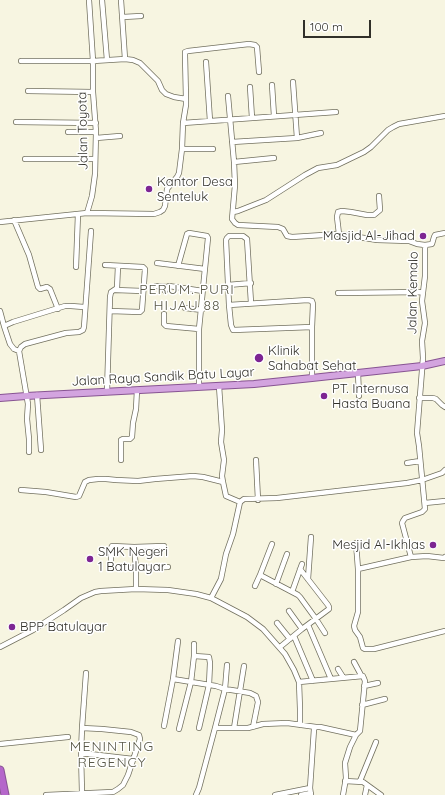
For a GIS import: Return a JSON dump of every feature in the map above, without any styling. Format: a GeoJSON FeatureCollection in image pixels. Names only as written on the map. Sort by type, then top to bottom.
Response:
{"type":"FeatureCollection","features":[{"type":"Feature","properties":{"kind":"highway"},"geometry":{"type":"LineString","coordinates":[[0,770],[5,795]]}},
{"type":"Feature","properties":{"kind":"main road","name":"Jalan Raya Sandik Batu Layar"},"geometry":{"type":"LineString","coordinates":[[0,398],[220,386],[422,366],[445,361]]}},
{"type":"Feature","properties":{"kind":"street","name":"Jalan Toyota"},"geometry":{"type":"LineString","coordinates":[[87,213],[95,174],[96,138],[89,0]]}},
{"type":"Feature","properties":{"kind":"street"},"geometry":{"type":"LineString","coordinates":[[102,0],[107,60]]}},
{"type":"Feature","properties":{"kind":"street"},"geometry":{"type":"LineString","coordinates":[[121,0],[125,59]]}},
{"type":"Feature","properties":{"kind":"street"},"geometry":{"type":"LineString","coordinates":[[123,17],[142,16]]}},
{"type":"Feature","properties":{"kind":"street"},"geometry":{"type":"LineString","coordinates":[[0,222],[87,213],[154,214],[160,212],[165,206],[167,189],[178,175],[186,106],[184,55],[186,52],[249,44],[256,45],[258,72]]}},
{"type":"Feature","properties":{"kind":"street"},"geometry":{"type":"LineString","coordinates":[[21,61],[133,60],[140,63],[158,81],[162,90],[166,94],[186,99]]}},
{"type":"Feature","properties":{"kind":"street"},"geometry":{"type":"LineString","coordinates":[[206,62],[210,121]]}},
{"type":"Feature","properties":{"kind":"street"},"geometry":{"type":"LineString","coordinates":[[293,82],[297,138]]}},
{"type":"Feature","properties":{"kind":"street"},"geometry":{"type":"LineString","coordinates":[[272,85],[274,116]]}},
{"type":"Feature","properties":{"kind":"street"},"geometry":{"type":"LineString","coordinates":[[250,87],[252,118]]}},
{"type":"Feature","properties":{"kind":"street"},"geometry":{"type":"LineString","coordinates":[[28,91],[93,92]]}},
{"type":"Feature","properties":{"kind":"street"},"geometry":{"type":"LineString","coordinates":[[228,96],[235,185],[233,212],[266,200],[318,168],[337,165],[364,152],[393,126],[445,116]]}},
{"type":"Feature","properties":{"kind":"street"},"geometry":{"type":"LineString","coordinates":[[183,123],[336,112]]}},
{"type":"Feature","properties":{"kind":"street"},"geometry":{"type":"LineString","coordinates":[[16,122],[96,123]]}},
{"type":"Feature","properties":{"kind":"street"},"geometry":{"type":"LineString","coordinates":[[68,132],[96,132]]}},
{"type":"Feature","properties":{"kind":"street"},"geometry":{"type":"LineString","coordinates":[[232,142],[297,138],[321,133]]}},
{"type":"Feature","properties":{"kind":"street"},"geometry":{"type":"LineString","coordinates":[[96,138],[120,136]]}},
{"type":"Feature","properties":{"kind":"street"},"geometry":{"type":"LineString","coordinates":[[182,149],[214,149]]}},
{"type":"Feature","properties":{"kind":"street"},"geometry":{"type":"LineString","coordinates":[[234,162],[274,158]]}},
{"type":"Feature","properties":{"kind":"street"},"geometry":{"type":"LineString","coordinates":[[24,159],[95,159]]}},
{"type":"Feature","properties":{"kind":"street"},"geometry":{"type":"LineString","coordinates":[[339,234],[337,217],[338,212],[342,211],[374,215],[380,210],[379,196]]}},
{"type":"Feature","properties":{"kind":"street","name":"Jalan Kemalo"},"geometry":{"type":"LineString","coordinates":[[233,212],[232,219],[238,225],[278,226],[283,229],[286,236],[292,238],[339,234],[377,240],[409,241],[425,245],[425,276],[422,292],[422,305],[425,323],[417,433],[424,503]]}},
{"type":"Feature","properties":{"kind":"street"},"geometry":{"type":"LineString","coordinates":[[76,266],[78,214]]}},
{"type":"Feature","properties":{"kind":"street"},"geometry":{"type":"LineString","coordinates":[[14,220],[27,250],[38,287],[40,289],[50,289],[58,309]]}},
{"type":"Feature","properties":{"kind":"street"},"geometry":{"type":"LineString","coordinates":[[29,452],[27,420],[28,404],[19,351],[25,344],[66,333],[81,331],[83,328],[91,231]]}},
{"type":"Feature","properties":{"kind":"street"},"geometry":{"type":"LineString","coordinates":[[178,266],[186,235],[189,233],[208,237],[199,329],[198,387]]}},
{"type":"Feature","properties":{"kind":"street"},"geometry":{"type":"LineString","coordinates":[[425,245],[432,244],[435,235],[445,233]]}},
{"type":"Feature","properties":{"kind":"street"},"geometry":{"type":"LineString","coordinates":[[252,303],[247,240],[245,237],[241,236],[229,236],[226,240],[229,305],[232,329],[234,331],[312,327]]}},
{"type":"Feature","properties":{"kind":"street"},"geometry":{"type":"LineString","coordinates":[[157,263],[205,268]]}},
{"type":"Feature","properties":{"kind":"street"},"geometry":{"type":"LineString","coordinates":[[105,265],[145,269],[142,310],[140,312],[110,311]]}},
{"type":"Feature","properties":{"kind":"street"},"geometry":{"type":"LineString","coordinates":[[107,392],[110,295],[111,292],[117,288],[118,266]]}},
{"type":"Feature","properties":{"kind":"street"},"geometry":{"type":"LineString","coordinates":[[228,285],[251,283]]}},
{"type":"Feature","properties":{"kind":"street"},"geometry":{"type":"LineString","coordinates":[[156,286],[166,289],[172,286],[203,291]]}},
{"type":"Feature","properties":{"kind":"street"},"geometry":{"type":"LineString","coordinates":[[114,290],[143,291]]}},
{"type":"Feature","properties":{"kind":"street"},"geometry":{"type":"LineString","coordinates":[[338,292],[422,292]]}},
{"type":"Feature","properties":{"kind":"street"},"geometry":{"type":"LineString","coordinates":[[229,305],[311,300],[313,304],[312,378]]}},
{"type":"Feature","properties":{"kind":"street"},"geometry":{"type":"LineString","coordinates":[[4,326],[58,309],[71,306],[84,307]]}},
{"type":"Feature","properties":{"kind":"street"},"geometry":{"type":"LineString","coordinates":[[185,308],[202,310]]}},
{"type":"Feature","properties":{"kind":"street"},"geometry":{"type":"LineString","coordinates":[[0,311],[10,344],[19,351]]}},
{"type":"Feature","properties":{"kind":"street"},"geometry":{"type":"LineString","coordinates":[[164,314],[163,322],[166,326],[199,329]]}},
{"type":"Feature","properties":{"kind":"street"},"geometry":{"type":"LineString","coordinates":[[358,373],[359,396]]}},
{"type":"Feature","properties":{"kind":"street"},"geometry":{"type":"LineString","coordinates":[[220,386],[222,430],[221,442],[224,460],[223,482],[226,496],[240,502],[244,500],[277,498],[422,480],[442,473],[445,470]]}},
{"type":"Feature","properties":{"kind":"street"},"geometry":{"type":"LineString","coordinates":[[121,460],[121,440],[130,439],[132,437],[137,390]]}},
{"type":"Feature","properties":{"kind":"street"},"geometry":{"type":"LineString","coordinates":[[37,395],[41,450]]}},
{"type":"Feature","properties":{"kind":"street"},"geometry":{"type":"LineString","coordinates":[[419,398],[433,398],[445,406]]}},
{"type":"Feature","properties":{"kind":"street"},"geometry":{"type":"LineString","coordinates":[[256,460],[258,500]]}},
{"type":"Feature","properties":{"kind":"street"},"geometry":{"type":"LineString","coordinates":[[407,462],[420,461]]}},
{"type":"Feature","properties":{"kind":"street"},"geometry":{"type":"LineString","coordinates":[[21,490],[50,492],[76,497],[79,496],[85,482],[89,480],[106,478],[138,481],[193,476],[223,482]]}},
{"type":"Feature","properties":{"kind":"street"},"geometry":{"type":"LineString","coordinates":[[411,557],[403,521],[406,518],[424,511],[424,503],[445,501]]}},
{"type":"Feature","properties":{"kind":"street"},"geometry":{"type":"LineString","coordinates":[[211,598],[221,579],[240,502]]}},
{"type":"Feature","properties":{"kind":"street"},"geometry":{"type":"LineString","coordinates":[[308,579],[311,537]]}},
{"type":"Feature","properties":{"kind":"street"},"geometry":{"type":"LineString","coordinates":[[356,543],[358,569],[358,612],[354,623],[354,628],[360,637],[364,649],[374,649],[445,632]]}},
{"type":"Feature","properties":{"kind":"street"},"geometry":{"type":"LineString","coordinates":[[255,586],[272,544]]}},
{"type":"Feature","properties":{"kind":"street"},"geometry":{"type":"LineString","coordinates":[[164,546],[112,546],[111,564],[113,567],[168,567]]}},
{"type":"Feature","properties":{"kind":"street"},"geometry":{"type":"LineString","coordinates":[[134,547],[136,589]]}},
{"type":"Feature","properties":{"kind":"street"},"geometry":{"type":"LineString","coordinates":[[358,569],[411,557],[427,556],[444,558],[445,551]]}},
{"type":"Feature","properties":{"kind":"street"},"geometry":{"type":"LineString","coordinates":[[276,584],[287,554]]}},
{"type":"Feature","properties":{"kind":"street"},"geometry":{"type":"LineString","coordinates":[[280,647],[308,624],[329,610],[301,566],[292,592]]}},
{"type":"Feature","properties":{"kind":"street"},"geometry":{"type":"LineString","coordinates":[[260,575],[300,597],[325,633]]}},
{"type":"Feature","properties":{"kind":"street"},"geometry":{"type":"LineString","coordinates":[[0,646],[37,628],[86,595],[101,591],[136,589],[177,591],[196,594],[211,598],[250,620],[263,629],[280,647],[289,660],[299,682],[300,725]]}},
{"type":"Feature","properties":{"kind":"street"},"geometry":{"type":"LineString","coordinates":[[289,611],[302,629]]}},
{"type":"Feature","properties":{"kind":"street"},"geometry":{"type":"LineString","coordinates":[[277,623],[292,637],[313,681]]}},
{"type":"Feature","properties":{"kind":"street"},"geometry":{"type":"LineString","coordinates":[[308,624],[331,678]]}},
{"type":"Feature","properties":{"kind":"street"},"geometry":{"type":"LineString","coordinates":[[164,726],[173,679],[178,641]]}},
{"type":"Feature","properties":{"kind":"street"},"geometry":{"type":"LineString","coordinates":[[179,730],[191,682],[194,644]]}},
{"type":"Feature","properties":{"kind":"street"},"geometry":{"type":"LineString","coordinates":[[194,656],[208,657],[210,664],[209,685],[199,728]]}},
{"type":"Feature","properties":{"kind":"street"},"geometry":{"type":"LineString","coordinates":[[343,795],[346,781],[345,764],[350,747],[360,730],[365,681],[364,676],[361,675],[354,662]]}},
{"type":"Feature","properties":{"kind":"street"},"geometry":{"type":"LineString","coordinates":[[196,795],[224,694],[227,665]]}},
{"type":"Feature","properties":{"kind":"street"},"geometry":{"type":"LineString","coordinates":[[234,728],[244,666]]}},
{"type":"Feature","properties":{"kind":"street"},"geometry":{"type":"LineString","coordinates":[[338,669],[343,677]]}},
{"type":"Feature","properties":{"kind":"street"},"geometry":{"type":"LineString","coordinates":[[82,793],[81,753],[86,673]]}},
{"type":"Feature","properties":{"kind":"street"},"geometry":{"type":"LineString","coordinates":[[299,682],[361,675]]}},
{"type":"Feature","properties":{"kind":"street"},"geometry":{"type":"LineString","coordinates":[[173,679],[240,691],[256,696],[258,702],[253,727]]}},
{"type":"Feature","properties":{"kind":"street"},"geometry":{"type":"LineString","coordinates":[[364,686],[378,684]]}},
{"type":"Feature","properties":{"kind":"street"},"geometry":{"type":"LineString","coordinates":[[362,705],[386,699]]}},
{"type":"Feature","properties":{"kind":"street"},"geometry":{"type":"LineString","coordinates":[[215,728],[248,728],[263,724],[287,723],[316,727],[320,726],[356,735]]}},
{"type":"Feature","properties":{"kind":"street"},"geometry":{"type":"LineString","coordinates":[[311,792],[314,729],[316,727]]}},
{"type":"Feature","properties":{"kind":"street"},"geometry":{"type":"LineString","coordinates":[[46,795],[113,792],[123,785],[128,775],[140,739],[139,736],[131,732],[82,728]]}},
{"type":"Feature","properties":{"kind":"street"},"geometry":{"type":"LineString","coordinates":[[0,744],[68,737]]}},
{"type":"Feature","properties":{"kind":"street"},"geometry":{"type":"LineString","coordinates":[[360,781],[376,742]]}},
{"type":"Feature","properties":{"kind":"street"},"geometry":{"type":"LineString","coordinates":[[81,753],[133,759]]}},
{"type":"Feature","properties":{"kind":"street"},"geometry":{"type":"LineString","coordinates":[[346,781],[360,781],[381,795]]}},
{"type":"Feature","properties":{"kind":"street"},"geometry":{"type":"LineString","coordinates":[[365,795],[367,785]]}},
{"type":"Feature","properties":{"kind":"street"},"geometry":{"type":"LineString","coordinates":[[275,795],[311,792]]}},
{"type":"Feature","properties":{"kind":"street"},"geometry":{"type":"LineString","coordinates":[[301,795],[311,792]]}},
{"type":"Feature","properties":{"kind":"place","name":"Kantor Desa Senteluk"},"geometry":{"type":"Point","coordinates":[149,189]}},
{"type":"Feature","properties":{"kind":"place","name":"Masjid Al-Jihad"},"geometry":{"type":"Point","coordinates":[423,236]}},
{"type":"Feature","properties":{"kind":"place","name":"Klinik Sahabat Sehat"},"geometry":{"type":"Point","coordinates":[259,358]}},
{"type":"Feature","properties":{"kind":"place","name":"PT. Internusa Hasta Buana"},"geometry":{"type":"Point","coordinates":[324,396]}},
{"type":"Feature","properties":{"kind":"place","name":"Mesjid Al-Ikhlas"},"geometry":{"type":"Point","coordinates":[433,545]}},
{"type":"Feature","properties":{"kind":"place","name":"SMK Negeri 1 Batulayar"},"geometry":{"type":"Point","coordinates":[90,559]}},
{"type":"Feature","properties":{"kind":"place","name":"BPP Batulayar"},"geometry":{"type":"Point","coordinates":[12,627]}},
{"type":"Feature","properties":{"kind":"district","name":"PERUM. PURI HIJAU 88"},"geometry":{"type":"Point","coordinates":[187,298]}},
{"type":"Feature","properties":{"kind":"district","name":"MENINTING REGENCY"},"geometry":{"type":"Point","coordinates":[112,756]}}]}
